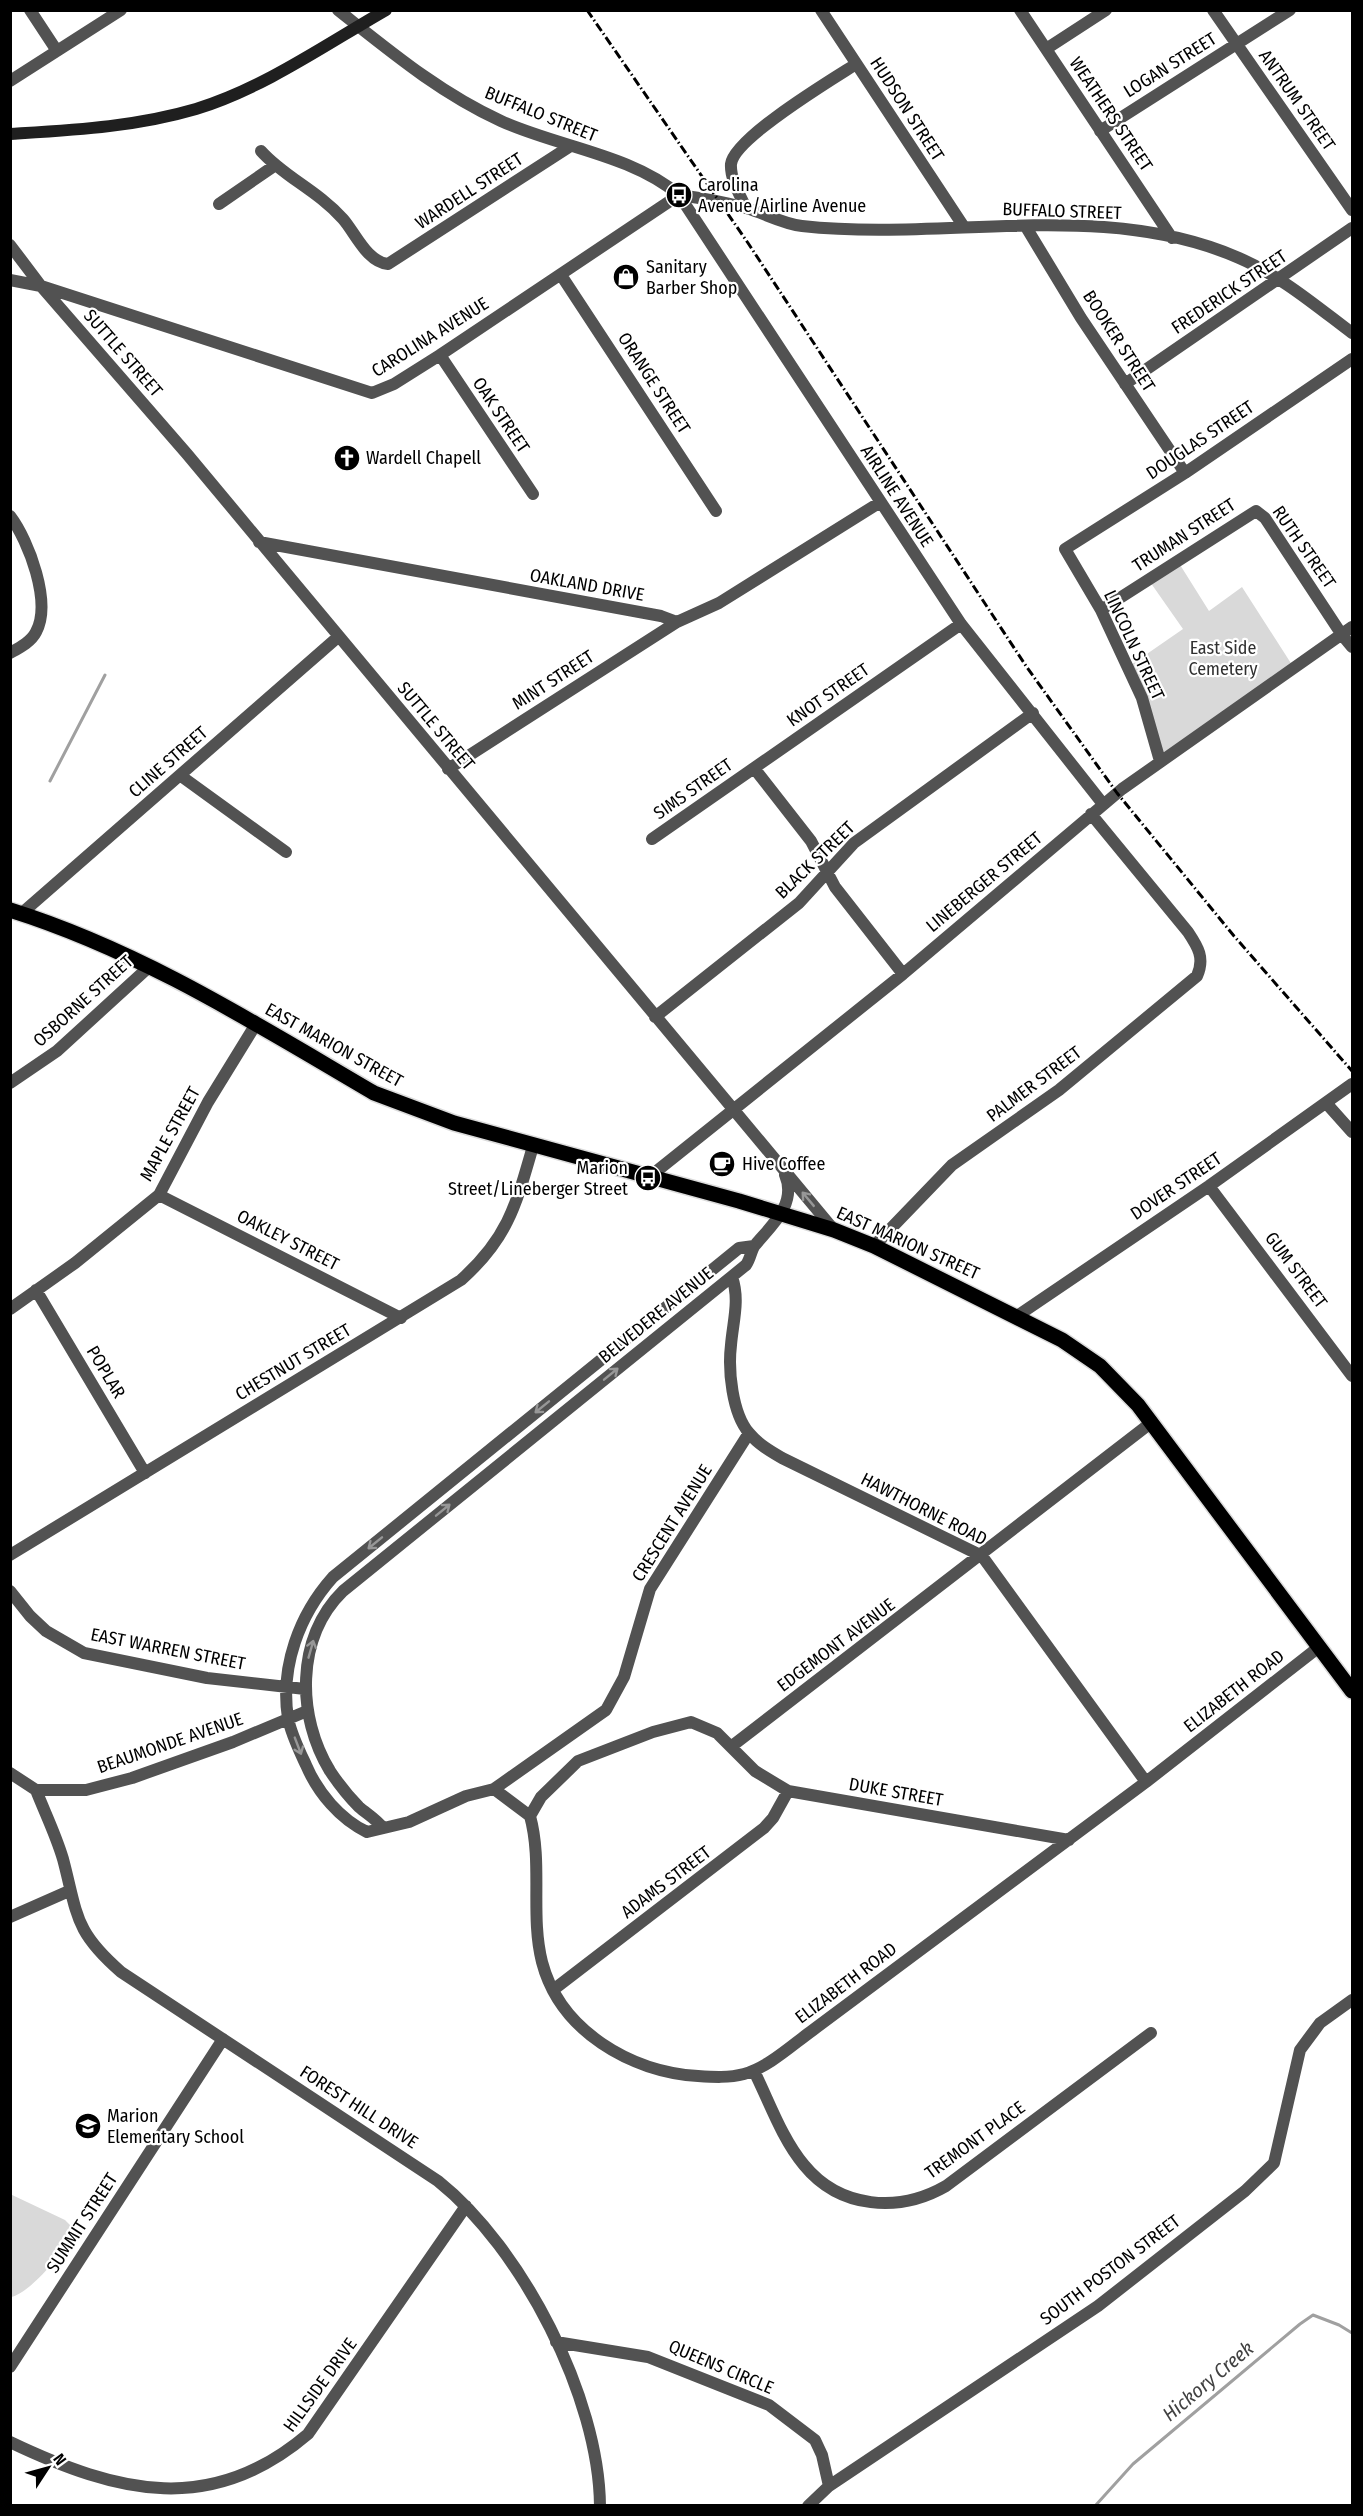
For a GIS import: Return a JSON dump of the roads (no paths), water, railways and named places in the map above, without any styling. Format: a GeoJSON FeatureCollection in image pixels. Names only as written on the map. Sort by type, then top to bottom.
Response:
{"type":"FeatureCollection","features":[{"type":"Feature","properties":{"kind":"main road"},"geometry":{"type":"LineString","coordinates":[[10,134],[118,126],[197,108],[272,76],[386,10]]}},
{"type":"Feature","properties":{"kind":"main road","name":"EAST MARION STREET"},"geometry":{"type":"LineString","coordinates":[[16,911],[67,928],[150,966],[383,1097],[454,1123],[834,1230],[874,1246],[1062,1340],[1100,1366],[1152,1422],[1353,1691]]}},
{"type":"Feature","properties":{"kind":"street"},"geometry":{"type":"LineString","coordinates":[[30,10],[57,51]]}},
{"type":"Feature","properties":{"kind":"street"},"geometry":{"type":"LineString","coordinates":[[10,81],[121,10]]}},
{"type":"Feature","properties":{"kind":"street","name":"BUFFALO STREET"},"geometry":{"type":"LineString","coordinates":[[338,10],[404,64],[453,96],[501,121],[569,147],[623,164],[665,184],[679,195]]}},
{"type":"Feature","properties":{"kind":"street","name":"HUDSON STREET"},"geometry":{"type":"LineString","coordinates":[[821,10],[964,228]]}},
{"type":"Feature","properties":{"kind":"street","name":"WEATHERS STREET"},"geometry":{"type":"LineString","coordinates":[[1020,10],[1172,238]]}},
{"type":"Feature","properties":{"kind":"street"},"geometry":{"type":"LineString","coordinates":[[1046,49],[1106,10]]}},
{"type":"Feature","properties":{"kind":"street","name":"ANTRUM STREET"},"geometry":{"type":"LineString","coordinates":[[1213,10],[1235,45],[1353,210]]}},
{"type":"Feature","properties":{"kind":"street","name":"LOGAN STREET"},"geometry":{"type":"LineString","coordinates":[[1100,131],[1290,10]]}},
{"type":"Feature","properties":{"kind":"street"},"geometry":{"type":"LineString","coordinates":[[746,208],[731,167],[733,156],[739,148],[771,122],[856,64]]}},
{"type":"Feature","properties":{"kind":"street","name":"WARDELL STREET"},"geometry":{"type":"LineString","coordinates":[[274,166],[318,194],[350,227],[372,257],[379,263],[388,264],[569,147]]}},
{"type":"Feature","properties":{"kind":"street"},"geometry":{"type":"LineString","coordinates":[[219,204],[274,166],[261,151]]}},
{"type":"Feature","properties":{"kind":"street"},"geometry":{"type":"LineString","coordinates":[[679,195],[746,208]]}},
{"type":"Feature","properties":{"kind":"street","name":"CAROLINA AVENUE"},"geometry":{"type":"LineString","coordinates":[[10,280],[41,286],[372,393],[383,390],[440,355],[679,195]]}},
{"type":"Feature","properties":{"kind":"street","name":"AIRLINE AVENUE"},"geometry":{"type":"LineString","coordinates":[[679,195],[879,503],[961,624],[1103,804]]}},
{"type":"Feature","properties":{"kind":"street","name":"BUFFALO STREET"},"geometry":{"type":"LineString","coordinates":[[746,208],[800,226],[862,229],[1109,228],[1172,238],[1239,257],[1280,279],[1353,333]]}},
{"type":"Feature","properties":{"kind":"street","name":"BOOKER STREET"},"geometry":{"type":"LineString","coordinates":[[1026,227],[1125,384],[1185,473]]}},
{"type":"Feature","properties":{"kind":"street","name":"FREDERICK STREET"},"geometry":{"type":"LineString","coordinates":[[1125,384],[1353,228]]}},
{"type":"Feature","properties":{"kind":"street","name":"SUTTLE STREET"},"geometry":{"type":"LineString","coordinates":[[10,245],[41,286],[259,542],[834,1230]]}},
{"type":"Feature","properties":{"kind":"street","name":"ORANGE STREET"},"geometry":{"type":"LineString","coordinates":[[561,275],[716,511]]}},
{"type":"Feature","properties":{"kind":"street","name":"OAK STREET"},"geometry":{"type":"LineString","coordinates":[[440,355],[533,494]]}},
{"type":"Feature","properties":{"kind":"street","name":"DOUGLAS STREET"},"geometry":{"type":"LineString","coordinates":[[1065,549],[1185,473],[1353,359]]}},
{"type":"Feature","properties":{"kind":"street"},"geometry":{"type":"LineString","coordinates":[[677,622],[719,603],[879,503]]}},
{"type":"Feature","properties":{"kind":"street","name":"TRUMAN STREET"},"geometry":{"type":"LineString","coordinates":[[1101,610],[1256,511]]}},
{"type":"Feature","properties":{"kind":"street","name":"RUTH STREET"},"geometry":{"type":"LineString","coordinates":[[1256,511],[1265,518],[1342,635],[1353,646]]}},
{"type":"Feature","properties":{"kind":"street"},"geometry":{"type":"LineString","coordinates":[[10,516],[24,538],[37,577],[41,606],[37,631],[10,653]]}},
{"type":"Feature","properties":{"kind":"street","name":"OAKLAND DRIVE"},"geometry":{"type":"LineString","coordinates":[[259,542],[661,616],[677,622]]}},
{"type":"Feature","properties":{"kind":"street","name":"LINCOLN STREET"},"geometry":{"type":"LineString","coordinates":[[1065,549],[1101,610],[1142,698],[1160,761]]}},
{"type":"Feature","properties":{"kind":"street","name":"MINT STREET"},"geometry":{"type":"LineString","coordinates":[[448,769],[677,622]]}},
{"type":"Feature","properties":{"kind":"street","name":"KNOT STREET"},"geometry":{"type":"LineString","coordinates":[[754,768],[961,624]]}},
{"type":"Feature","properties":{"kind":"street","name":"LINEBERGER STREET"},"geometry":{"type":"LineString","coordinates":[[648,1178],[903,974],[1103,804],[1160,761],[1353,627]]}},
{"type":"Feature","properties":{"kind":"street","name":"CLINE STREET"},"geometry":{"type":"LineString","coordinates":[[16,911],[181,776],[338,637]]}},
{"type":"Feature","properties":{"kind":"street","name":"BLACK STREET"},"geometry":{"type":"LineString","coordinates":[[656,1017],[799,903],[854,843],[1033,713]]}},
{"type":"Feature","properties":{"kind":"street"},"geometry":{"type":"LineString","coordinates":[[754,768],[811,841],[835,887],[903,974]]}},
{"type":"Feature","properties":{"kind":"street","name":"SIMS STREET"},"geometry":{"type":"LineString","coordinates":[[652,840],[754,768]]}},
{"type":"Feature","properties":{"kind":"street"},"geometry":{"type":"LineString","coordinates":[[181,776],[286,852]]}},
{"type":"Feature","properties":{"kind":"street","name":"PALMER STREET"},"geometry":{"type":"LineString","coordinates":[[874,1246],[952,1165],[1044,1102],[1194,980],[1201,967],[1197,946],[1091,814]]}},
{"type":"Feature","properties":{"kind":"street","name":"OSBORNE STREET"},"geometry":{"type":"LineString","coordinates":[[10,1083],[57,1051],[150,966]]}},
{"type":"Feature","properties":{"kind":"street","name":"MAPLE STREET"},"geometry":{"type":"LineString","coordinates":[[10,1309],[159,1195],[166,1185],[183,1146],[256,1024]]}},
{"type":"Feature","properties":{"kind":"street","name":"DOVER STREET"},"geometry":{"type":"LineString","coordinates":[[1017,1316],[1209,1186],[1353,1084]]}},
{"type":"Feature","properties":{"kind":"street"},"geometry":{"type":"LineString","coordinates":[[1327,1104],[1353,1132]]}},
{"type":"Feature","properties":{"kind":"street","name":"CHESTNUT STREET"},"geometry":{"type":"LineString","coordinates":[[10,1555],[461,1280],[493,1248],[510,1214],[532,1146]]}},
{"type":"Feature","properties":{"kind":"street"},"geometry":{"type":"LineString","coordinates":[[781,1214],[789,1188],[782,1168]]}},
{"type":"Feature","properties":{"kind":"street","name":"GUM STREET"},"geometry":{"type":"LineString","coordinates":[[1209,1186],[1353,1376]]}},
{"type":"Feature","properties":{"kind":"street","name":"OAKLEY STREET"},"geometry":{"type":"LineString","coordinates":[[159,1195],[401,1318]]}},
{"type":"Feature","properties":{"kind":"street","name":"BELVEDERE AVENUE"},"geometry":{"type":"LineString","coordinates":[[383,1828],[360,1807],[331,1773],[315,1738],[307,1711],[305,1689],[311,1650],[329,1609],[344,1591],[732,1276],[748,1262],[754,1246],[781,1214]]}},
{"type":"Feature","properties":{"kind":"street","name":"BELVEDERE AVENUE"},"geometry":{"type":"LineString","coordinates":[[494,1789],[466,1796],[409,1822],[367,1832],[346,1819],[330,1803],[310,1774],[288,1719],[286,1687],[297,1637],[314,1597],[333,1577],[738,1249],[754,1246]]}},
{"type":"Feature","properties":{"kind":"street","name":"HAWTHORNE ROAD"},"geometry":{"type":"LineString","coordinates":[[732,1276],[736,1305],[730,1362],[738,1410],[749,1433],[765,1448],[782,1458],[982,1556],[1146,1782]]}},
{"type":"Feature","properties":{"kind":"street","name":"POPLAR"},"geometry":{"type":"LineString","coordinates":[[36,1290],[145,1473]]}},
{"type":"Feature","properties":{"kind":"street"},"geometry":{"type":"LineString","coordinates":[[560,1392],[571,1406]]}},
{"type":"Feature","properties":{"kind":"street","name":"EDGEMONT AVENUE"},"geometry":{"type":"LineString","coordinates":[[732,1746],[982,1556],[1152,1422]]}},
{"type":"Feature","properties":{"kind":"street","name":"CRESCENT AVENUE"},"geometry":{"type":"LineString","coordinates":[[494,1789],[593,1722],[612,1702],[624,1677],[642,1608],[650,1589],[749,1433]]}},
{"type":"Feature","properties":{"kind":"street"},"geometry":{"type":"LineString","coordinates":[[393,1528],[404,1542]]}},
{"type":"Feature","properties":{"kind":"street","name":"EAST WARREN STREET"},"geometry":{"type":"LineString","coordinates":[[10,1591],[30,1616],[46,1631],[84,1653],[207,1678],[305,1689]]}},
{"type":"Feature","properties":{"kind":"street","name":"ELIZABETH ROAD"},"geometry":{"type":"LineString","coordinates":[[530,1816],[538,1941],[542,1962],[553,1990],[570,2014],[606,2047],[649,2068],[689,2076],[729,2076],[754,2071],[813,2030],[1069,1840],[1320,1647]]}},
{"type":"Feature","properties":{"kind":"street","name":"BEAUMONDE AVENUE"},"geometry":{"type":"LineString","coordinates":[[36,1790],[86,1790],[132,1778],[233,1742],[307,1711]]}},
{"type":"Feature","properties":{"kind":"street"},"geometry":{"type":"LineString","coordinates":[[494,1789],[530,1816],[541,1797],[578,1761],[653,1732],[691,1722],[708,1728],[732,1746]]}},
{"type":"Feature","properties":{"kind":"street","name":"DUKE STREET"},"geometry":{"type":"LineString","coordinates":[[732,1746],[755,1771],[788,1791],[1069,1840]]}},
{"type":"Feature","properties":{"kind":"street"},"geometry":{"type":"LineString","coordinates":[[10,1773],[27,1781],[36,1790]]}},
{"type":"Feature","properties":{"kind":"street","name":"FOREST HILL DRIVE"},"geometry":{"type":"LineString","coordinates":[[36,1790],[63,1859],[69,1891],[84,1933],[103,1957],[121,1972],[438,2181],[466,2206],[501,2247],[556,2342],[572,2379],[598,2470],[600,2505]]}},
{"type":"Feature","properties":{"kind":"street","name":"ADAMS STREET"},"geometry":{"type":"LineString","coordinates":[[553,1990],[764,1828],[788,1791]]}},
{"type":"Feature","properties":{"kind":"street"},"geometry":{"type":"LineString","coordinates":[[10,1917],[69,1891]]}},
{"type":"Feature","properties":{"kind":"street","name":"SOUTH POSTON STREET"},"geometry":{"type":"LineString","coordinates":[[808,2505],[829,2486],[1098,2306],[1245,2191],[1274,2163],[1300,2050],[1320,2024],[1353,2000]]}},
{"type":"Feature","properties":{"kind":"street","name":"TREMONT PLACE"},"geometry":{"type":"LineString","coordinates":[[754,2071],[795,2153],[815,2176],[827,2186],[856,2199],[879,2204],[903,2203],[933,2194],[946,2186],[1151,2033]]}},
{"type":"Feature","properties":{"kind":"street","name":"SUMMIT STREET"},"geometry":{"type":"LineString","coordinates":[[10,2367],[223,2039]]}},
{"type":"Feature","properties":{"kind":"street","name":"HILLSIDE DRIVE"},"geometry":{"type":"LineString","coordinates":[[10,2442],[92,2480],[150,2498],[173,2499],[218,2493],[260,2475],[296,2447],[314,2426],[466,2206]]}},
{"type":"Feature","properties":{"kind":"street","name":"QUEENS CIRCLE"},"geometry":{"type":"LineString","coordinates":[[556,2342],[648,2357],[769,2405],[815,2440],[822,2455],[829,2486]]}},
{"type":"Feature","properties":{"kind":"waterway"},"geometry":{"type":"LineString","coordinates":[[50,781],[105,675]]}},
{"type":"Feature","properties":{"kind":"waterway","name":"Hickory Creek"},"geometry":{"type":"LineString","coordinates":[[1095,2506],[1133,2464],[1313,2315],[1339,2325],[1352,2333]]}},
{"type":"Feature","properties":{"kind":"railway"},"geometry":{"type":"LineString","coordinates":[[587,10],[748,243],[1026,666],[1117,793],[1234,936],[1352,1071]]}},
{"type":"Feature","properties":{"kind":"place","name":"Carolina Avenue/Airline Avenue"},"geometry":{"type":"Point","coordinates":[679,195]}},
{"type":"Feature","properties":{"kind":"place","name":"Sanitary Barber Shop"},"geometry":{"type":"Point","coordinates":[626,277]}},
{"type":"Feature","properties":{"kind":"place","name":"Wardell Chapell"},"geometry":{"type":"Point","coordinates":[347,458]}},
{"type":"Feature","properties":{"kind":"place","name":"Hive Coffee"},"geometry":{"type":"Point","coordinates":[722,1164]}},
{"type":"Feature","properties":{"kind":"place","name":"Marion Street/Lineberger Street"},"geometry":{"type":"Point","coordinates":[648,1178]}},
{"type":"Feature","properties":{"kind":"place","name":"Marion Elementary School"},"geometry":{"type":"Point","coordinates":[88,2126]}},
{"type":"Feature","properties":{"kind":"park label","name":"East Side Cemetery"},"geometry":{"type":"Point","coordinates":[1223,658]}}]}
